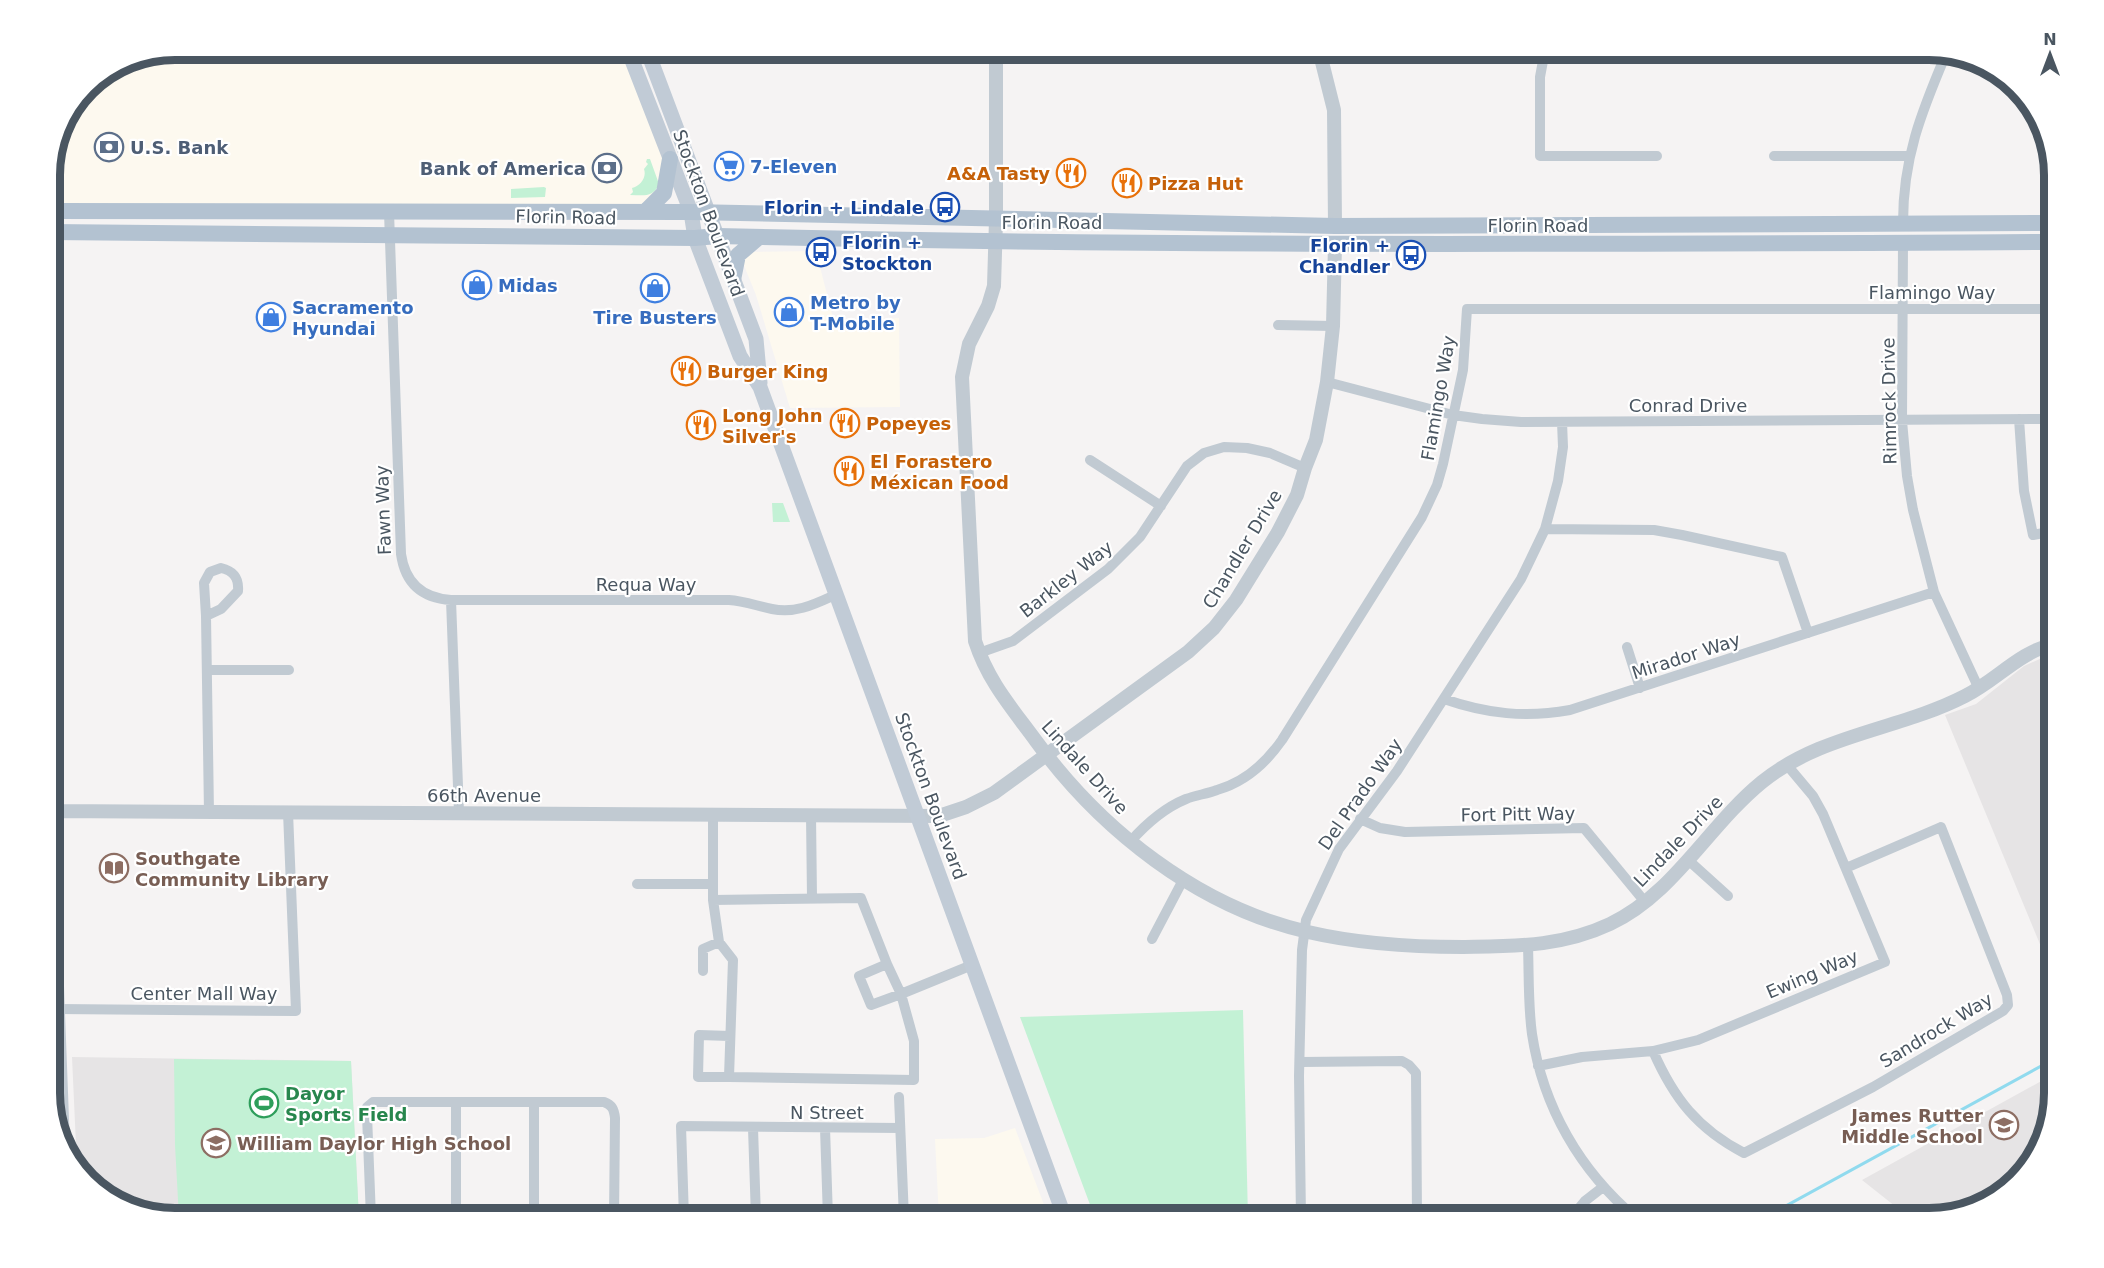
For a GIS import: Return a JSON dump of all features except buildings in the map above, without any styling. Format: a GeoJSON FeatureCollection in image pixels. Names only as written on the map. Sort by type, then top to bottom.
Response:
{"type":"FeatureCollection","features":[{"type":"Feature","properties":{"kind":"main road","name":"Stockton Boulevard"},"geometry":{"type":"LineString","coordinates":[[632,60],[691,212],[695,238],[740,356],[760,387],[1061,1208]]}},
{"type":"Feature","properties":{"kind":"main road","name":"Stockton Boulevard"},"geometry":{"type":"LineString","coordinates":[[651,60],[756,339],[760,387]]}},
{"type":"Feature","properties":{"kind":"main road"},"geometry":{"type":"LineString","coordinates":[[645,212],[664,193],[670,159]]}},
{"type":"Feature","properties":{"kind":"main road","name":"Florin Road"},"geometry":{"type":"LineString","coordinates":[[60,211],[691,212],[1335,226],[2044,223]]}},
{"type":"Feature","properties":{"kind":"main road"},"geometry":{"type":"LineString","coordinates":[[1875,242],[1903,223]]}},
{"type":"Feature","properties":{"kind":"main road"},"geometry":{"type":"LineString","coordinates":[[1903,243],[1930,223]]}},
{"type":"Feature","properties":{"kind":"main road"},"geometry":{"type":"LineString","coordinates":[[1335,245],[1361,225]]}},
{"type":"Feature","properties":{"kind":"main road"},"geometry":{"type":"LineString","coordinates":[[1309,244],[1335,226]]}},
{"type":"Feature","properties":{"kind":"main road","name":"Florin Road"},"geometry":{"type":"LineString","coordinates":[[60,232],[695,238],[717,236],[995,242],[1335,245],[2044,242]]}},
{"type":"Feature","properties":{"kind":"main road"},"geometry":{"type":"LineString","coordinates":[[733,280],[738,255],[759,237]]}},
{"type":"Feature","properties":{"kind":"street","name":"Lindale Drive"},"geometry":{"type":"LineString","coordinates":[[996,60],[996,220],[992,296],[969,344],[962,377],[973,631],[989,677],[1047,755],[1089,804],[1130,842],[1183,880],[1244,910],[1303,932],[1370,944],[1528,946],[1574,938],[1594,932],[1622,918],[1645,902],[1742,800],[1760,783],[1787,765],[1833,743],[1950,703],[1979,688],[2026,655],[2044,648]]}},
{"type":"Feature","properties":{"kind":"street"},"geometry":{"type":"LineString","coordinates":[[1322,60],[1334,110],[1335,226]]}},
{"type":"Feature","properties":{"kind":"street"},"geometry":{"type":"LineString","coordinates":[[1543,60],[1540,83],[1540,156],[1657,156]]}},
{"type":"Feature","properties":{"kind":"street"},"geometry":{"type":"LineString","coordinates":[[1903,223],[1905,178],[1909,156],[1923,109],[1943,61]]}},
{"type":"Feature","properties":{"kind":"street"},"geometry":{"type":"LineString","coordinates":[[1774,156],[1909,156]]}},
{"type":"Feature","properties":{"kind":"street","name":"Fawn Way"},"geometry":{"type":"LineString","coordinates":[[389,212],[402,565],[411,583],[419,591],[438,599],[450,600]]}},
{"type":"Feature","properties":{"kind":"street","name":"Rimrock Drive"},"geometry":{"type":"LineString","coordinates":[[1903,243],[1902,421],[1907,476],[1913,510],[1934,592],[1979,688]]}},
{"type":"Feature","properties":{"kind":"street","name":"Chandler Drive"},"geometry":{"type":"LineString","coordinates":[[918,816],[939,816],[994,793],[1188,652],[1214,628],[1236,600],[1278,532],[1297,495],[1316,441],[1327,382],[1333,326],[1335,245]]}},
{"type":"Feature","properties":{"kind":"street","name":"Flamingo Way"},"geometry":{"type":"LineString","coordinates":[[1130,842],[1165,811],[1184,800],[1236,783],[1254,771],[1276,749],[1427,506],[1437,485],[1463,370],[1467,309],[2044,309]]}},
{"type":"Feature","properties":{"kind":"street"},"geometry":{"type":"LineString","coordinates":[[1278,325],[1333,326]]}},
{"type":"Feature","properties":{"kind":"street","name":"Conrad Drive"},"geometry":{"type":"LineString","coordinates":[[1327,382],[1453,415],[1512,421],[2044,419]]}},
{"type":"Feature","properties":{"kind":"street"},"geometry":{"type":"LineString","coordinates":[[2019,419],[2025,491],[2033,535],[2044,533]]}},
{"type":"Feature","properties":{"kind":"street","name":"Del Prado Way"},"geometry":{"type":"LineString","coordinates":[[1301,1208],[1303,932],[1306,920],[1339,849],[1397,771],[1521,579],[1545,529],[1558,481],[1563,447],[1562,422]]}},
{"type":"Feature","properties":{"kind":"street","name":"Barkley Way"},"geometry":{"type":"LineString","coordinates":[[979,652],[1013,641],[1108,569],[1140,537],[1187,466],[1195,459],[1214,449],[1235,446],[1259,449],[1305,468]]}},
{"type":"Feature","properties":{"kind":"street"},"geometry":{"type":"LineString","coordinates":[[1090,460],[1161,506]]}},
{"type":"Feature","properties":{"kind":"street"},"geometry":{"type":"LineString","coordinates":[[1545,529],[1654,531],[1782,557],[1808,633]]}},
{"type":"Feature","properties":{"kind":"street","name":"Mirador Way"},"geometry":{"type":"LineString","coordinates":[[1444,699],[1487,712],[1529,716],[1570,710],[1934,592]]}},
{"type":"Feature","properties":{"kind":"street","name":"Requa Way"},"geometry":{"type":"LineString","coordinates":[[450,600],[729,600],[790,610],[810,606],[837,594]]}},
{"type":"Feature","properties":{"kind":"street"},"geometry":{"type":"LineString","coordinates":[[450,600],[459,813]]}},
{"type":"Feature","properties":{"kind":"street"},"geometry":{"type":"LineString","coordinates":[[206,615],[209,813]]}},
{"type":"Feature","properties":{"kind":"street"},"geometry":{"type":"LineString","coordinates":[[1627,647],[1640,688]]}},
{"type":"Feature","properties":{"kind":"street"},"geometry":{"type":"LineString","coordinates":[[207,670],[289,670]]}},
{"type":"Feature","properties":{"kind":"street","name":"Ewing Way"},"geometry":{"type":"LineString","coordinates":[[1538,1066],[1582,1057],[1653,1051],[1677,1046],[1720,1031],[1885,962],[1818,804],[1787,765]]}},
{"type":"Feature","properties":{"kind":"street","name":"66th Avenue"},"geometry":{"type":"LineString","coordinates":[[60,811],[918,816]]}},
{"type":"Feature","properties":{"kind":"street","name":"Center Mall Way"},"geometry":{"type":"LineString","coordinates":[[60,1009],[296,1011],[288,812]]}},
{"type":"Feature","properties":{"kind":"street"},"geometry":{"type":"LineString","coordinates":[[713,814],[713,900],[719,942],[733,960],[729,1077]]}},
{"type":"Feature","properties":{"kind":"street"},"geometry":{"type":"LineString","coordinates":[[811,815],[812,898]]}},
{"type":"Feature","properties":{"kind":"street","name":"Fort Pitt Way"},"geometry":{"type":"LineString","coordinates":[[1360,819],[1380,828],[1405,832],[1584,828],[1645,902]]}},
{"type":"Feature","properties":{"kind":"street","name":"Sandrock Way"},"geometry":{"type":"LineString","coordinates":[[1653,1051],[1671,1088],[1690,1114],[1708,1131],[1744,1153],[1873,1087],[2003,1011],[2008,1005],[2007,995],[1941,827],[1846,868]]}},
{"type":"Feature","properties":{"kind":"street"},"geometry":{"type":"LineString","coordinates":[[1687,859],[1728,896]]}},
{"type":"Feature","properties":{"kind":"street"},"geometry":{"type":"LineString","coordinates":[[1152,939],[1183,880]]}},
{"type":"Feature","properties":{"kind":"street"},"geometry":{"type":"LineString","coordinates":[[637,884],[713,884]]}},
{"type":"Feature","properties":{"kind":"street"},"geometry":{"type":"LineString","coordinates":[[713,900],[861,897],[901,994],[914,1041],[914,1080],[698,1077],[699,1035],[730,1036]]}},
{"type":"Feature","properties":{"kind":"street"},"geometry":{"type":"LineString","coordinates":[[704,971],[703,949],[719,942]]}},
{"type":"Feature","properties":{"kind":"street"},"geometry":{"type":"LineString","coordinates":[[1528,946],[1530,1011],[1538,1066],[1547,1095],[1559,1123],[1586,1166],[1603,1187],[1625,1208]]}},
{"type":"Feature","properties":{"kind":"street"},"geometry":{"type":"LineString","coordinates":[[887,964],[858,976],[871,1005],[972,965]]}},
{"type":"Feature","properties":{"kind":"street"},"geometry":{"type":"LineString","coordinates":[[1301,1062],[1402,1061],[1409,1065],[1416,1074],[1417,1208]]}},
{"type":"Feature","properties":{"kind":"street"},"geometry":{"type":"LineString","coordinates":[[60,1078],[62,1112]]}},
{"type":"Feature","properties":{"kind":"street"},"geometry":{"type":"LineString","coordinates":[[899,1096],[904,1208]]}},
{"type":"Feature","properties":{"kind":"street"},"geometry":{"type":"LineString","coordinates":[[371,1208],[367,1115],[369,1103],[373,1101],[604,1102],[611,1106],[615,1118],[614,1208]]}},
{"type":"Feature","properties":{"kind":"street"},"geometry":{"type":"LineString","coordinates":[[456,1102],[456,1208]]}},
{"type":"Feature","properties":{"kind":"street"},"geometry":{"type":"LineString","coordinates":[[534,1102],[534,1208]]}},
{"type":"Feature","properties":{"kind":"street","name":"N Street"},"geometry":{"type":"LineString","coordinates":[[684,1208],[681,1126],[900,1128]]}},
{"type":"Feature","properties":{"kind":"street"},"geometry":{"type":"LineString","coordinates":[[753,1128],[756,1208]]}},
{"type":"Feature","properties":{"kind":"street"},"geometry":{"type":"LineString","coordinates":[[825,1128],[828,1208]]}},
{"type":"Feature","properties":{"kind":"street"},"geometry":{"type":"LineString","coordinates":[[1579,1208],[1603,1187]]}},
{"type":"Feature","properties":{"kind":"shaded area"},"geometry":{"type":"Polygon","coordinates":[[[167,60],[632,60],[670,159],[645,212],[60,211],[60,167],[66,138],[75,117],[88,99],[117,75],[152,62],[167,60]]]}},
{"type":"Feature","properties":{"kind":"shaded area"},"geometry":{"type":"Polygon","coordinates":[[[816,251],[834,322],[899,318],[900,407],[790,408],[756,295],[743,263],[749,252],[816,251]]]}},
{"type":"Feature","properties":{"kind":"shaded area"},"geometry":{"type":"Polygon","coordinates":[[[2044,657],[2044,954],[1945,715],[1976,704],[2024,666],[2044,657]]]}},
{"type":"Feature","properties":{"kind":"shaded area","name":"Dayor Sports Field"},"geometry":{"type":"Polygon","coordinates":[[[72,1057],[351,1061],[358,1208],[160,1207],[117,1193],[94,1174],[76,1153],[72,1057]]]}},
{"type":"Feature","properties":{"kind":"shaded area","name":"James Rutter Middle School"},"geometry":{"type":"Polygon","coordinates":[[[2044,1080],[2040,1123],[2029,1151],[2010,1174],[1987,1193],[1944,1207],[1897,1208],[1862,1180],[2044,1080]]]}},
{"type":"Feature","properties":{"kind":"shaded area"},"geometry":{"type":"Polygon","coordinates":[[[1015,1128],[1045,1208],[938,1208],[935,1139],[984,1138],[1015,1128]]]}},
{"type":"Feature","properties":{"kind":"green space"},"geometry":{"type":"Polygon","coordinates":[[[647,159],[650,159],[659,184],[651,194],[630,195],[633,192],[632,188],[644,178],[647,159]]]}},
{"type":"Feature","properties":{"kind":"green space"},"geometry":{"type":"Polygon","coordinates":[[[546,188],[545,197],[511,198],[511,189],[546,188]]]}},
{"type":"Feature","properties":{"kind":"green space"},"geometry":{"type":"Polygon","coordinates":[[[772,503],[783,503],[790,522],[773,522],[772,503]]]}},
{"type":"Feature","properties":{"kind":"green space"},"geometry":{"type":"Polygon","coordinates":[[[1243,1010],[1248,1208],[1091,1208],[1020,1017],[1243,1010]]]}},
{"type":"Feature","properties":{"kind":"green space","name":"Dayor Sports Field"},"geometry":{"type":"Polygon","coordinates":[[[174,1059],[351,1061],[358,1208],[178,1208],[174,1059]]]}},
{"type":"Feature","properties":{"kind":"waterway"},"geometry":{"type":"LineString","coordinates":[[1782,1208],[2044,1064]]}},
{"type":"Feature","properties":{"kind":"place","name":"U.S. Bank"},"geometry":{"type":"Point","coordinates":[109,147]}},
{"type":"Feature","properties":{"kind":"place","name":"7-Eleven"},"geometry":{"type":"Point","coordinates":[729,166]}},
{"type":"Feature","properties":{"kind":"place","name":"Bank of America"},"geometry":{"type":"Point","coordinates":[607,168]}},
{"type":"Feature","properties":{"kind":"place","name":"A&A Tasty"},"geometry":{"type":"Point","coordinates":[1071,173]}},
{"type":"Feature","properties":{"kind":"place","name":"Pizza Hut"},"geometry":{"type":"Point","coordinates":[1127,183]}},
{"type":"Feature","properties":{"kind":"place","name":"Florin + Lindale"},"geometry":{"type":"Point","coordinates":[945,207]}},
{"type":"Feature","properties":{"kind":"place","name":"Florin + Stockton"},"geometry":{"type":"Point","coordinates":[821,252]}},
{"type":"Feature","properties":{"kind":"place","name":"Florin + Chandler"},"geometry":{"type":"Point","coordinates":[1411,255]}},
{"type":"Feature","properties":{"kind":"place","name":"Midas"},"geometry":{"type":"Point","coordinates":[477,285]}},
{"type":"Feature","properties":{"kind":"place","name":"Tire Busters"},"geometry":{"type":"Point","coordinates":[655,288]}},
{"type":"Feature","properties":{"kind":"place","name":"Metro by T-Mobile"},"geometry":{"type":"Point","coordinates":[789,312]}},
{"type":"Feature","properties":{"kind":"place","name":"Sacramento Hyundai"},"geometry":{"type":"Point","coordinates":[271,317]}},
{"type":"Feature","properties":{"kind":"place","name":"Burger King"},"geometry":{"type":"Point","coordinates":[686,371]}},
{"type":"Feature","properties":{"kind":"place","name":"Popeyes"},"geometry":{"type":"Point","coordinates":[845,423]}},
{"type":"Feature","properties":{"kind":"place","name":"Long John Silver's"},"geometry":{"type":"Point","coordinates":[701,425]}},
{"type":"Feature","properties":{"kind":"place","name":"El Forastero Méxican Food"},"geometry":{"type":"Point","coordinates":[849,471]}},
{"type":"Feature","properties":{"kind":"place","name":"Southgate Community Library"},"geometry":{"type":"Point","coordinates":[114,868]}},
{"type":"Feature","properties":{"kind":"place","name":"Dayor Sports Field"},"geometry":{"type":"Point","coordinates":[264,1103]}},
{"type":"Feature","properties":{"kind":"place","name":"James Rutter Middle School"},"geometry":{"type":"Point","coordinates":[2004,1125]}},
{"type":"Feature","properties":{"kind":"place","name":"William Daylor High School"},"geometry":{"type":"Point","coordinates":[216,1143]}}]}
